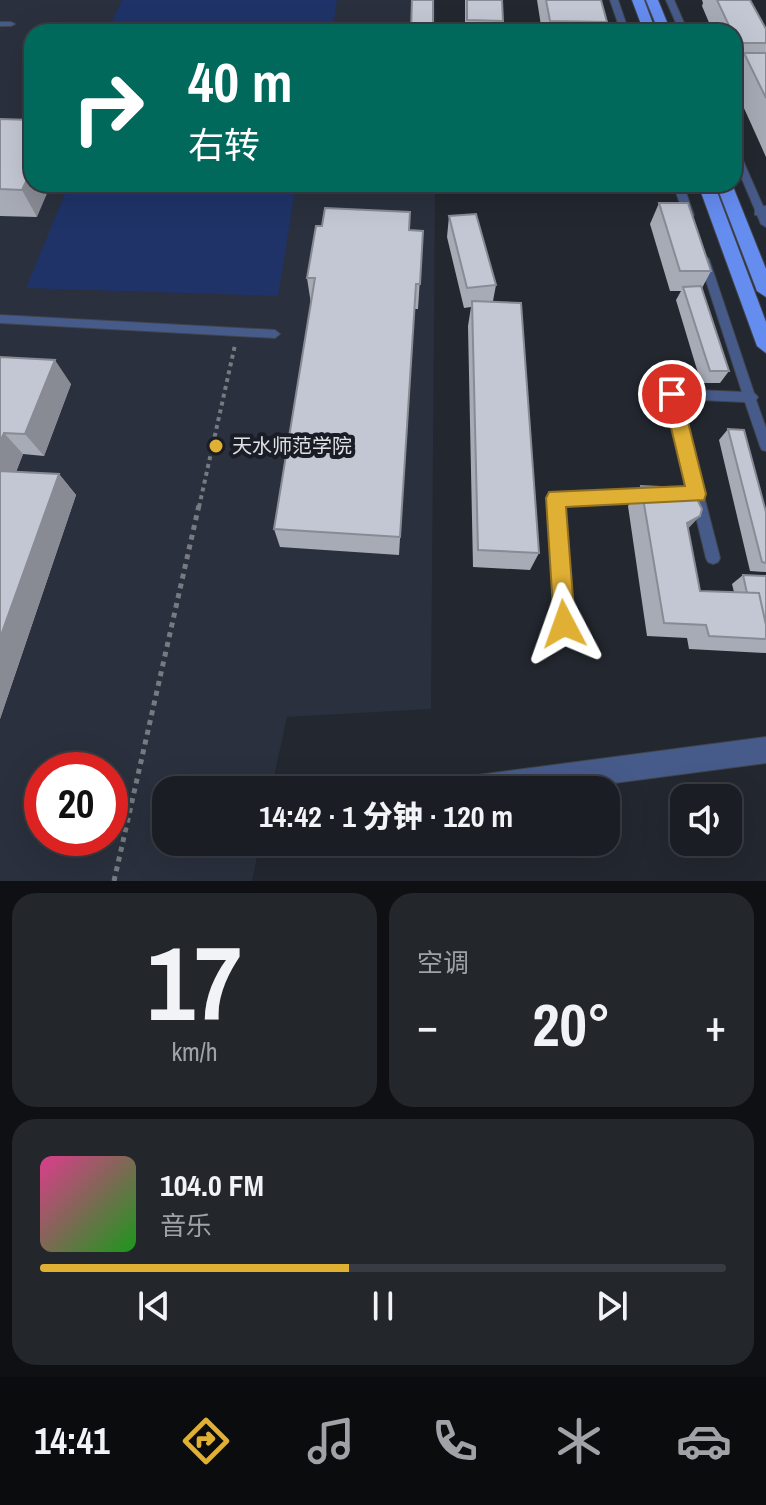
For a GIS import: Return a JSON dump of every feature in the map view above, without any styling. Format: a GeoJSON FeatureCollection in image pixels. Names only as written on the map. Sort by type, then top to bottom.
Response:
{"type":"FeatureCollection","features":[{"type":"Feature","properties":{"kind":"main road"},"geometry":{"type":"LineString","coordinates":[[638,0],[647,24]]}},
{"type":"Feature","properties":{"kind":"main road"},"geometry":{"type":"LineString","coordinates":[[652,0],[662,24]]}},
{"type":"Feature","properties":{"kind":"main road"},"geometry":{"type":"LineString","coordinates":[[709,192],[766,346]]}},
{"type":"Feature","properties":{"kind":"main road"},"geometry":{"type":"LineString","coordinates":[[727,192],[766,291]]}},
{"type":"Feature","properties":{"kind":"street"},"geometry":{"type":"LineString","coordinates":[[569,776],[766,750]]}},
{"type":"Feature","properties":{"kind":"lane"},"geometry":{"type":"LineString","coordinates":[[614,0],[622,24]]}},
{"type":"Feature","properties":{"kind":"lane"},"geometry":{"type":"LineString","coordinates":[[670,0],[680,24]]}},
{"type":"Feature","properties":{"kind":"lane"},"geometry":{"type":"LineString","coordinates":[[0,24],[11,24]]}},
{"type":"Feature","properties":{"kind":"lane"},"geometry":{"type":"LineString","coordinates":[[742,167],[764,215]]}},
{"type":"Feature","properties":{"kind":"lane"},"geometry":{"type":"LineString","coordinates":[[681,192],[692,225]]}},
{"type":"Feature","properties":{"kind":"lane"},"geometry":{"type":"LineString","coordinates":[[697,240],[766,446]]}},
{"type":"Feature","properties":{"kind":"lane"},"geometry":{"type":"LineString","coordinates":[[0,319],[275,334]]}},
{"type":"Feature","properties":{"kind":"lane"},"geometry":{"type":"LineString","coordinates":[[713,558],[672,394],[752,397]]}},
{"type":"Feature","properties":{"kind":"lane"},"geometry":{"type":"LineString","coordinates":[[681,495],[697,494]]}},
{"type":"Feature","properties":{"kind":"lane"},"geometry":{"type":"LineString","coordinates":[[564,624],[556,498],[665,495]]}},
{"type":"Feature","properties":{"kind":"path"},"geometry":{"type":"LineString","coordinates":[[114,881],[238,332]]}},
{"type":"Feature","properties":{"kind":"shaded area","name":"天水师范学院"},"geometry":{"type":"Polygon","coordinates":[[[0,0],[435,0],[436,24],[24,24],[24,192],[435,192],[431,709],[287,717],[274,776],[152,776],[152,856],[257,856],[252,881],[0,881],[0,0]]]}},
{"type":"Feature","properties":{"kind":"shaded area"},"geometry":{"type":"Polygon","coordinates":[[[122,0],[337,0],[333,24],[111,24],[122,0]]]}},
{"type":"Feature","properties":{"kind":"shaded area"},"geometry":{"type":"Polygon","coordinates":[[[66,192],[295,192],[278,296],[26,288],[66,192]]]}},
{"type":"Feature","properties":{"kind":"building"},"geometry":{"type":"Polygon","coordinates":[[[412,0],[433,0],[433,24],[411,24],[412,0]]]}},
{"type":"Feature","properties":{"kind":"building"},"geometry":{"type":"Polygon","coordinates":[[[467,0],[502,0],[503,21],[467,20],[467,0]]]}},
{"type":"Feature","properties":{"kind":"building"},"geometry":{"type":"Polygon","coordinates":[[[546,0],[601,0],[607,22],[550,21],[546,0]]]}},
{"type":"Feature","properties":{"kind":"building"},"geometry":{"type":"Polygon","coordinates":[[[717,0],[750,0],[766,29],[766,43],[742,43],[742,24],[728,24],[717,0]]]}},
{"type":"Feature","properties":{"kind":"building"},"geometry":{"type":"Polygon","coordinates":[[[744,53],[766,53],[766,98],[744,53]]]}},
{"type":"Feature","properties":{"kind":"building"},"geometry":{"type":"Polygon","coordinates":[[[0,119],[24,120],[24,186],[22,190],[0,189],[0,119]]]}},
{"type":"Feature","properties":{"kind":"building"},"geometry":{"type":"Polygon","coordinates":[[[659,203],[688,203],[711,271],[680,271],[659,203]]]}},
{"type":"Feature","properties":{"kind":"building"},"geometry":{"type":"Polygon","coordinates":[[[325,208],[410,212],[409,230],[423,231],[420,284],[416,284],[400,537],[274,529],[315,278],[307,278],[316,226],[322,226],[325,208]]]}},
{"type":"Feature","properties":{"kind":"building"},"geometry":{"type":"Polygon","coordinates":[[[476,214],[496,285],[467,288],[449,216],[476,214]]]}},
{"type":"Feature","properties":{"kind":"building"},"geometry":{"type":"Polygon","coordinates":[[[701,286],[729,371],[710,371],[683,287],[701,286]]]}},
{"type":"Feature","properties":{"kind":"building"},"geometry":{"type":"Polygon","coordinates":[[[472,301],[521,303],[539,553],[478,550],[472,301]]]}},
{"type":"Feature","properties":{"kind":"building"},"geometry":{"type":"Polygon","coordinates":[[[0,357],[55,360],[25,434],[4,433],[0,442],[0,357]]]}},
{"type":"Feature","properties":{"kind":"building"},"geometry":{"type":"Polygon","coordinates":[[[728,429],[744,430],[766,512],[766,563],[762,562],[728,429]]]}},
{"type":"Feature","properties":{"kind":"building"},"geometry":{"type":"Polygon","coordinates":[[[0,471],[59,474],[0,638],[0,471]]]}},
{"type":"Feature","properties":{"kind":"building"},"geometry":{"type":"Polygon","coordinates":[[[641,486],[680,488],[695,495],[702,509],[700,516],[687,523],[700,591],[759,593],[766,639],[709,636],[706,625],[664,623],[641,486]]]}},
{"type":"Feature","properties":{"kind":"building"},"geometry":{"type":"Polygon","coordinates":[[[743,575],[766,576],[766,625],[759,593],[747,593],[743,575]]]}},
{"type":"Feature","properties":{"kind":"place","name":"天水师范学院"},"geometry":{"type":"Point","coordinates":[216,446]}},
{"type":"Feature","properties":{"kind":"route"},"geometry":{"type":"LineString","coordinates":[[564,624],[556,498],[697,494],[672,394]]}}]}
